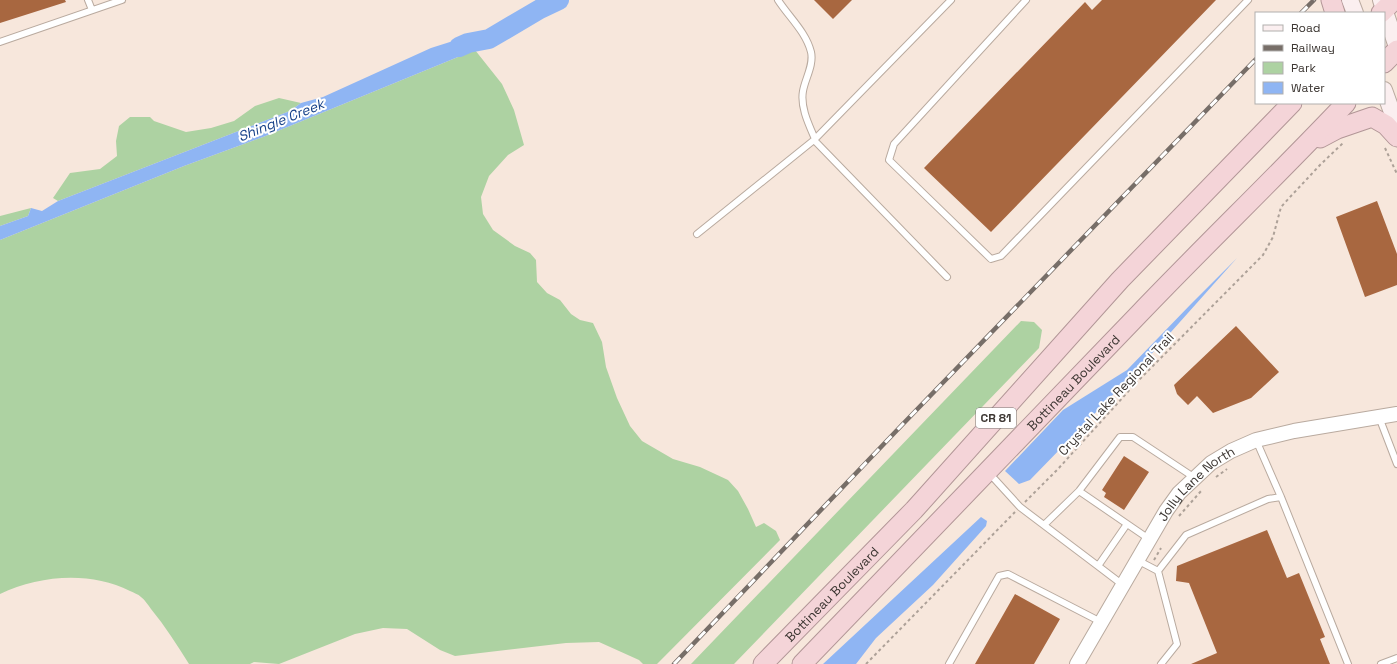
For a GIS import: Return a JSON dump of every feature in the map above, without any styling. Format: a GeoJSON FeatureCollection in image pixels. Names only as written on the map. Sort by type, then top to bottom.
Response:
{"type":"FeatureCollection","features":[{"type":"Feature","properties":{"kind":"highway"},"geometry":{"type":"LineString","coordinates":[[1331,0],[1335,12]]}},
{"type":"Feature","properties":{"kind":"highway"},"geometry":{"type":"LineString","coordinates":[[1385,62],[1397,48]]}},
{"type":"Feature","properties":{"kind":"highway","name":"Bottineau Boulevard"},"geometry":{"type":"LineString","coordinates":[[763,664],[914,510],[1120,280],[1291,104]]}},
{"type":"Feature","properties":{"kind":"highway","name":"Bottineau Boulevard"},"geometry":{"type":"LineString","coordinates":[[802,664],[1139,313],[1305,147],[1345,104]]}},
{"type":"Feature","properties":{"kind":"highway"},"geometry":{"type":"LineString","coordinates":[[1305,147],[1337,129],[1372,117],[1386,125],[1391,141]]}},
{"type":"Feature","properties":{"kind":"main road"},"geometry":{"type":"LineString","coordinates":[[1350,0],[1355,12]]}},
{"type":"Feature","properties":{"kind":"main road"},"geometry":{"type":"LineString","coordinates":[[1385,6],[1397,48]]}},
{"type":"Feature","properties":{"kind":"main road"},"geometry":{"type":"LineString","coordinates":[[1385,93],[1397,126]]}},
{"type":"Feature","properties":{"kind":"street","name":"Jolly Lane North"},"geometry":{"type":"LineString","coordinates":[[1077,664],[1123,586],[1148,539],[1166,511],[1179,494],[1200,483],[1211,463],[1231,451],[1256,440],[1294,431],[1397,414]]}},
{"type":"Feature","properties":{"kind":"lane"},"geometry":{"type":"LineString","coordinates":[[88,0],[92,10]]}},
{"type":"Feature","properties":{"kind":"lane"},"geometry":{"type":"LineString","coordinates":[[0,42],[122,0]]}},
{"type":"Feature","properties":{"kind":"lane"},"geometry":{"type":"LineString","coordinates":[[778,0],[804,34],[811,53],[810,72],[803,92],[805,115],[814,139],[947,278]]}},
{"type":"Feature","properties":{"kind":"lane"},"geometry":{"type":"LineString","coordinates":[[697,234],[814,139],[951,0]]}},
{"type":"Feature","properties":{"kind":"lane"},"geometry":{"type":"LineString","coordinates":[[1026,0],[894,144],[889,160],[991,259],[1001,256],[1248,0]]}},
{"type":"Feature","properties":{"kind":"lane"},"geometry":{"type":"LineString","coordinates":[[1379,417],[1397,464]]}},
{"type":"Feature","properties":{"kind":"lane"},"geometry":{"type":"LineString","coordinates":[[1044,526],[1079,491],[1120,437],[1133,437],[1200,483]]}},
{"type":"Feature","properties":{"kind":"lane"},"geometry":{"type":"LineString","coordinates":[[1256,440],[1348,664]]}},
{"type":"Feature","properties":{"kind":"lane"},"geometry":{"type":"LineString","coordinates":[[988,472],[1020,507],[1123,586]]}},
{"type":"Feature","properties":{"kind":"lane"},"geometry":{"type":"LineString","coordinates":[[1079,491],[1148,539]]}},
{"type":"Feature","properties":{"kind":"lane"},"geometry":{"type":"LineString","coordinates":[[1158,571],[1186,534],[1268,499],[1280,497]]}},
{"type":"Feature","properties":{"kind":"lane"},"geometry":{"type":"LineString","coordinates":[[1098,566],[1127,524]]}},
{"type":"Feature","properties":{"kind":"lane"},"geometry":{"type":"LineString","coordinates":[[1137,560],[1158,571],[1177,644],[1161,664]]}},
{"type":"Feature","properties":{"kind":"lane"},"geometry":{"type":"LineString","coordinates":[[949,664],[999,576],[1008,574],[1102,622]]}},
{"type":"Feature","properties":{"kind":"lane"},"geometry":{"type":"LineString","coordinates":[[1381,664],[1397,658]]}},
{"type":"Feature","properties":{"kind":"path","name":"Crystal Lake Regional Trail"},"geometry":{"type":"LineString","coordinates":[[866,664],[1058,469],[1135,384],[1263,255],[1273,237],[1282,208],[1291,196],[1320,165],[1348,140]]}},
{"type":"Feature","properties":{"kind":"path"},"geometry":{"type":"LineString","coordinates":[[1391,141],[1397,174]]}},
{"type":"Feature","properties":{"kind":"path"},"geometry":{"type":"LineString","coordinates":[[1216,477],[1233,465]]}},
{"type":"Feature","properties":{"kind":"path"},"geometry":{"type":"LineString","coordinates":[[1174,522],[1200,483]]}},
{"type":"Feature","properties":{"kind":"path"},"geometry":{"type":"LineString","coordinates":[[1150,567],[1161,547]]}},
{"type":"Feature","properties":{"kind":"green space"},"geometry":{"type":"Polygon","coordinates":[[[475,50],[502,84],[514,110],[524,145],[508,155],[489,176],[481,197],[483,214],[493,230],[515,246],[530,253],[536,260],[537,282],[547,293],[560,300],[571,314],[580,320],[593,323],[602,342],[606,367],[617,398],[630,426],[642,441],[673,459],[700,467],[728,480],[738,491],[756,527],[764,523],[776,531],[780,540],[657,664],[643,664],[639,660],[599,642],[566,643],[455,656],[440,650],[407,629],[383,628],[355,634],[279,664],[254,662],[250,664],[189,664],[166,629],[144,600],[137,594],[115,585],[98,580],[82,578],[48,579],[15,588],[0,594],[0,240],[184,166],[263,137],[475,50]]]}},
{"type":"Feature","properties":{"kind":"green space"},"geometry":{"type":"Polygon","coordinates":[[[279,98],[301,103],[290,111],[58,201],[53,198],[70,173],[100,169],[117,156],[116,141],[119,126],[130,117],[150,117],[154,121],[186,132],[211,128],[234,121],[255,106],[279,98]]]}},
{"type":"Feature","properties":{"kind":"green space"},"geometry":{"type":"Polygon","coordinates":[[[31,208],[28,216],[0,226],[0,216],[31,208]]]}},
{"type":"Feature","properties":{"kind":"green space"},"geometry":{"type":"Polygon","coordinates":[[[1021,321],[1034,322],[1042,330],[1039,348],[734,664],[691,664],[1021,321]]]}},
{"type":"Feature","properties":{"kind":"water"},"geometry":{"type":"Polygon","coordinates":[[[472,35],[490,41],[475,50],[263,137],[184,166],[0,240],[0,226],[28,216],[31,208],[42,211],[58,201],[290,111],[301,103],[323,97],[431,48],[472,35]]]}},
{"type":"Feature","properties":{"kind":"water"},"geometry":{"type":"Polygon","coordinates":[[[1237,258],[1138,369],[1030,480],[1019,484],[1005,471],[1063,410],[1127,370],[1237,258]]]}},
{"type":"Feature","properties":{"kind":"water"},"geometry":{"type":"Polygon","coordinates":[[[981,517],[987,521],[986,526],[933,585],[876,638],[856,664],[823,664],[981,517]]]}},
{"type":"Feature","properties":{"kind":"building"},"geometry":{"type":"Polygon","coordinates":[[[0,0],[65,0],[66,2],[0,23],[0,0]]]}},
{"type":"Feature","properties":{"kind":"building"},"geometry":{"type":"Polygon","coordinates":[[[814,0],[852,0],[833,19],[814,0]]]}},
{"type":"Feature","properties":{"kind":"building"},"geometry":{"type":"Polygon","coordinates":[[[1102,0],[1216,0],[991,232],[924,168],[1085,2],[1092,10],[1102,0]]]}},
{"type":"Feature","properties":{"kind":"building"},"geometry":{"type":"Polygon","coordinates":[[[1377,201],[1397,254],[1397,285],[1365,297],[1336,217],[1377,201]]]}},
{"type":"Feature","properties":{"kind":"building"},"geometry":{"type":"Polygon","coordinates":[[[1236,326],[1279,372],[1251,398],[1213,413],[1197,396],[1188,405],[1177,394],[1174,385],[1236,326]]]}},
{"type":"Feature","properties":{"kind":"building"},"geometry":{"type":"Polygon","coordinates":[[[1124,456],[1149,472],[1124,510],[1104,497],[1106,493],[1102,490],[1124,456]]]}},
{"type":"Feature","properties":{"kind":"building"},"geometry":{"type":"Polygon","coordinates":[[[1267,530],[1287,578],[1299,573],[1325,637],[1320,639],[1330,664],[1191,664],[1217,653],[1189,583],[1176,581],[1177,566],[1267,530]]]}},
{"type":"Feature","properties":{"kind":"building"},"geometry":{"type":"Polygon","coordinates":[[[1015,594],[1060,619],[1034,664],[975,664],[1015,594]]]}},
{"type":"Feature","properties":{"kind":"waterway","name":"Shingle Creek"},"geometry":{"type":"LineString","coordinates":[[459,47],[468,43],[489,39],[540,9],[559,0]]}},
{"type":"Feature","properties":{"kind":"railway"},"geometry":{"type":"LineString","coordinates":[[1302,12],[1314,0]]}},
{"type":"Feature","properties":{"kind":"railway"},"geometry":{"type":"LineString","coordinates":[[674,664],[901,426],[1255,60]]}}]}
